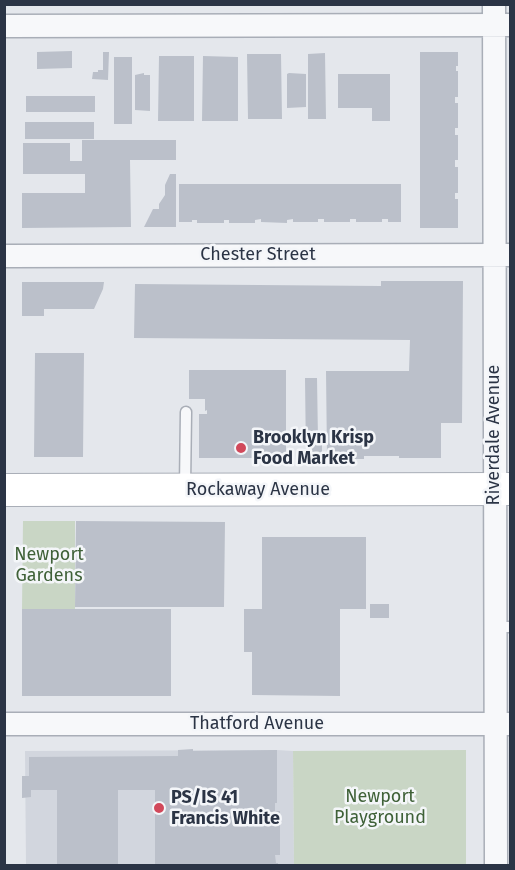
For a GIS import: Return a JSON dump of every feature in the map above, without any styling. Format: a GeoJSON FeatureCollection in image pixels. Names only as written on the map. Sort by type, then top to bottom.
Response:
{"type":"FeatureCollection","features":[{"type":"Feature","properties":{"kind":"street"},"geometry":{"type":"LineString","coordinates":[[4,26],[500,18]]}},
{"type":"Feature","properties":{"kind":"street","name":"Riverdale Avenue"},"geometry":{"type":"LineString","coordinates":[[496,866],[503,724],[499,309],[502,255],[500,18]]}},
{"type":"Feature","properties":{"kind":"street","name":"Chester Street"},"geometry":{"type":"LineString","coordinates":[[4,256],[502,255]]}},
{"type":"Feature","properties":{"kind":"street","name":"Rockaway Avenue"},"geometry":{"type":"LineString","coordinates":[[4,490],[502,489]]}},
{"type":"Feature","properties":{"kind":"street","name":"Thatford Avenue"},"geometry":{"type":"LineString","coordinates":[[4,724],[503,724]]}},
{"type":"Feature","properties":{"kind":"lane"},"geometry":{"type":"LineString","coordinates":[[185,490],[186,412]]}},
{"type":"Feature","properties":{"kind":"shaded area","name":"PS/IS 41 Francis White"},"geometry":{"type":"Polygon","coordinates":[[[25,751],[293,751],[294,865],[26,865],[25,751]]]}},
{"type":"Feature","properties":{"kind":"green space","name":"Newport Gardens"},"geometry":{"type":"Polygon","coordinates":[[[23,521],[75,521],[75,609],[22,609],[23,521]]]}},
{"type":"Feature","properties":{"kind":"green space","name":"Newport Playground"},"geometry":{"type":"Polygon","coordinates":[[[466,750],[466,865],[294,865],[293,751],[466,750]]]}},
{"type":"Feature","properties":{"kind":"building"},"geometry":{"type":"Polygon","coordinates":[[[72,51],[72,68],[37,69],[37,52],[72,51]]]}},
{"type":"Feature","properties":{"kind":"building"},"geometry":{"type":"Polygon","coordinates":[[[103,52],[109,52],[108,80],[92,79],[93,72],[103,70],[103,52]]]}},
{"type":"Feature","properties":{"kind":"building"},"geometry":{"type":"Polygon","coordinates":[[[420,52],[458,52],[456,71],[458,71],[458,97],[455,97],[455,103],[458,103],[458,128],[455,128],[455,135],[458,135],[458,160],[455,160],[455,167],[458,167],[458,193],[455,193],[455,199],[458,199],[458,228],[420,228],[420,52]]]}},
{"type":"Feature","properties":{"kind":"building"},"geometry":{"type":"Polygon","coordinates":[[[325,53],[326,119],[308,119],[308,54],[325,53]]]}},
{"type":"Feature","properties":{"kind":"building"},"geometry":{"type":"Polygon","coordinates":[[[247,54],[281,54],[282,119],[248,119],[247,54]]]}},
{"type":"Feature","properties":{"kind":"building"},"geometry":{"type":"Polygon","coordinates":[[[159,56],[194,56],[194,121],[158,121],[159,56]]]}},
{"type":"Feature","properties":{"kind":"building"},"geometry":{"type":"Polygon","coordinates":[[[203,56],[238,57],[238,121],[202,121],[203,56]]]}},
{"type":"Feature","properties":{"kind":"building"},"geometry":{"type":"Polygon","coordinates":[[[114,57],[132,57],[132,124],[114,124],[114,57]]]}},
{"type":"Feature","properties":{"kind":"building"},"geometry":{"type":"Polygon","coordinates":[[[144,73],[144,75],[150,75],[150,111],[135,110],[135,75],[144,73]]]}},
{"type":"Feature","properties":{"kind":"building"},"geometry":{"type":"Polygon","coordinates":[[[287,74],[306,74],[306,107],[287,108],[287,74]]]}},
{"type":"Feature","properties":{"kind":"building"},"geometry":{"type":"Polygon","coordinates":[[[338,74],[390,74],[390,121],[372,121],[372,108],[338,108],[338,74]]]}},
{"type":"Feature","properties":{"kind":"building"},"geometry":{"type":"Polygon","coordinates":[[[26,96],[95,96],[95,112],[26,112],[26,96]]]}},
{"type":"Feature","properties":{"kind":"building"},"geometry":{"type":"Polygon","coordinates":[[[25,122],[94,122],[94,139],[25,139],[25,122]]]}},
{"type":"Feature","properties":{"kind":"building"},"geometry":{"type":"Polygon","coordinates":[[[82,140],[176,140],[176,160],[130,160],[131,227],[22,228],[22,193],[85,193],[85,174],[23,174],[23,143],[70,143],[70,161],[82,161],[82,140]]]}},
{"type":"Feature","properties":{"kind":"building"},"geometry":{"type":"Polygon","coordinates":[[[170,174],[176,174],[176,227],[144,227],[153,209],[159,209],[170,174]]]}},
{"type":"Feature","properties":{"kind":"building"},"geometry":{"type":"Polygon","coordinates":[[[179,184],[401,184],[401,222],[388,222],[388,219],[382,219],[382,222],[356,222],[356,219],[350,219],[350,222],[324,222],[324,219],[318,219],[318,222],[293,222],[293,219],[287,220],[287,223],[261,222],[261,219],[255,220],[255,223],[229,223],[229,220],[224,220],[224,223],[197,223],[197,220],[179,222],[179,184]]]}},
{"type":"Feature","properties":{"kind":"building"},"geometry":{"type":"Polygon","coordinates":[[[381,281],[463,281],[462,423],[441,423],[441,458],[364,456],[364,459],[340,459],[340,457],[327,457],[326,371],[409,371],[410,340],[134,338],[135,284],[381,286],[381,281]]]}},
{"type":"Feature","properties":{"kind":"building"},"geometry":{"type":"Polygon","coordinates":[[[22,282],[104,282],[94,309],[44,309],[44,316],[22,316],[22,282]]]}},
{"type":"Feature","properties":{"kind":"building"},"geometry":{"type":"Polygon","coordinates":[[[35,353],[84,353],[83,457],[34,457],[35,353]]]}},
{"type":"Feature","properties":{"kind":"building"},"geometry":{"type":"Polygon","coordinates":[[[189,370],[286,370],[286,458],[199,458],[199,414],[207,414],[207,410],[205,411],[205,399],[189,399],[189,370]]]}},
{"type":"Feature","properties":{"kind":"building"},"geometry":{"type":"Polygon","coordinates":[[[305,378],[317,378],[318,440],[322,440],[322,457],[306,458],[305,378]]]}},
{"type":"Feature","properties":{"kind":"building"},"geometry":{"type":"Polygon","coordinates":[[[76,521],[225,522],[224,607],[75,607],[76,521]]]}},
{"type":"Feature","properties":{"kind":"building"},"geometry":{"type":"Polygon","coordinates":[[[262,537],[366,537],[366,609],[340,609],[340,696],[252,695],[252,652],[244,652],[244,609],[262,609],[262,537]]]}},
{"type":"Feature","properties":{"kind":"building"},"geometry":{"type":"Polygon","coordinates":[[[370,604],[389,604],[389,618],[370,618],[370,604]]]}},
{"type":"Feature","properties":{"kind":"building"},"geometry":{"type":"Polygon","coordinates":[[[22,609],[171,609],[171,696],[22,696],[22,609]]]}},
{"type":"Feature","properties":{"kind":"building","name":"PS/IS 41 Francis White"},"geometry":{"type":"Polygon","coordinates":[[[193,749],[193,751],[277,750],[275,811],[280,811],[280,855],[275,855],[278,866],[155,866],[155,790],[118,790],[118,866],[57,866],[57,790],[31,790],[31,797],[22,798],[22,776],[29,776],[29,757],[178,756],[178,750],[193,749]]]}},
{"type":"Feature","properties":{"kind":"place","name":"Brooklyn Krisp Food Market"},"geometry":{"type":"Point","coordinates":[241,448]}},
{"type":"Feature","properties":{"kind":"place","name":"PS/IS 41 Francis White"},"geometry":{"type":"Point","coordinates":[159,808]}}]}
